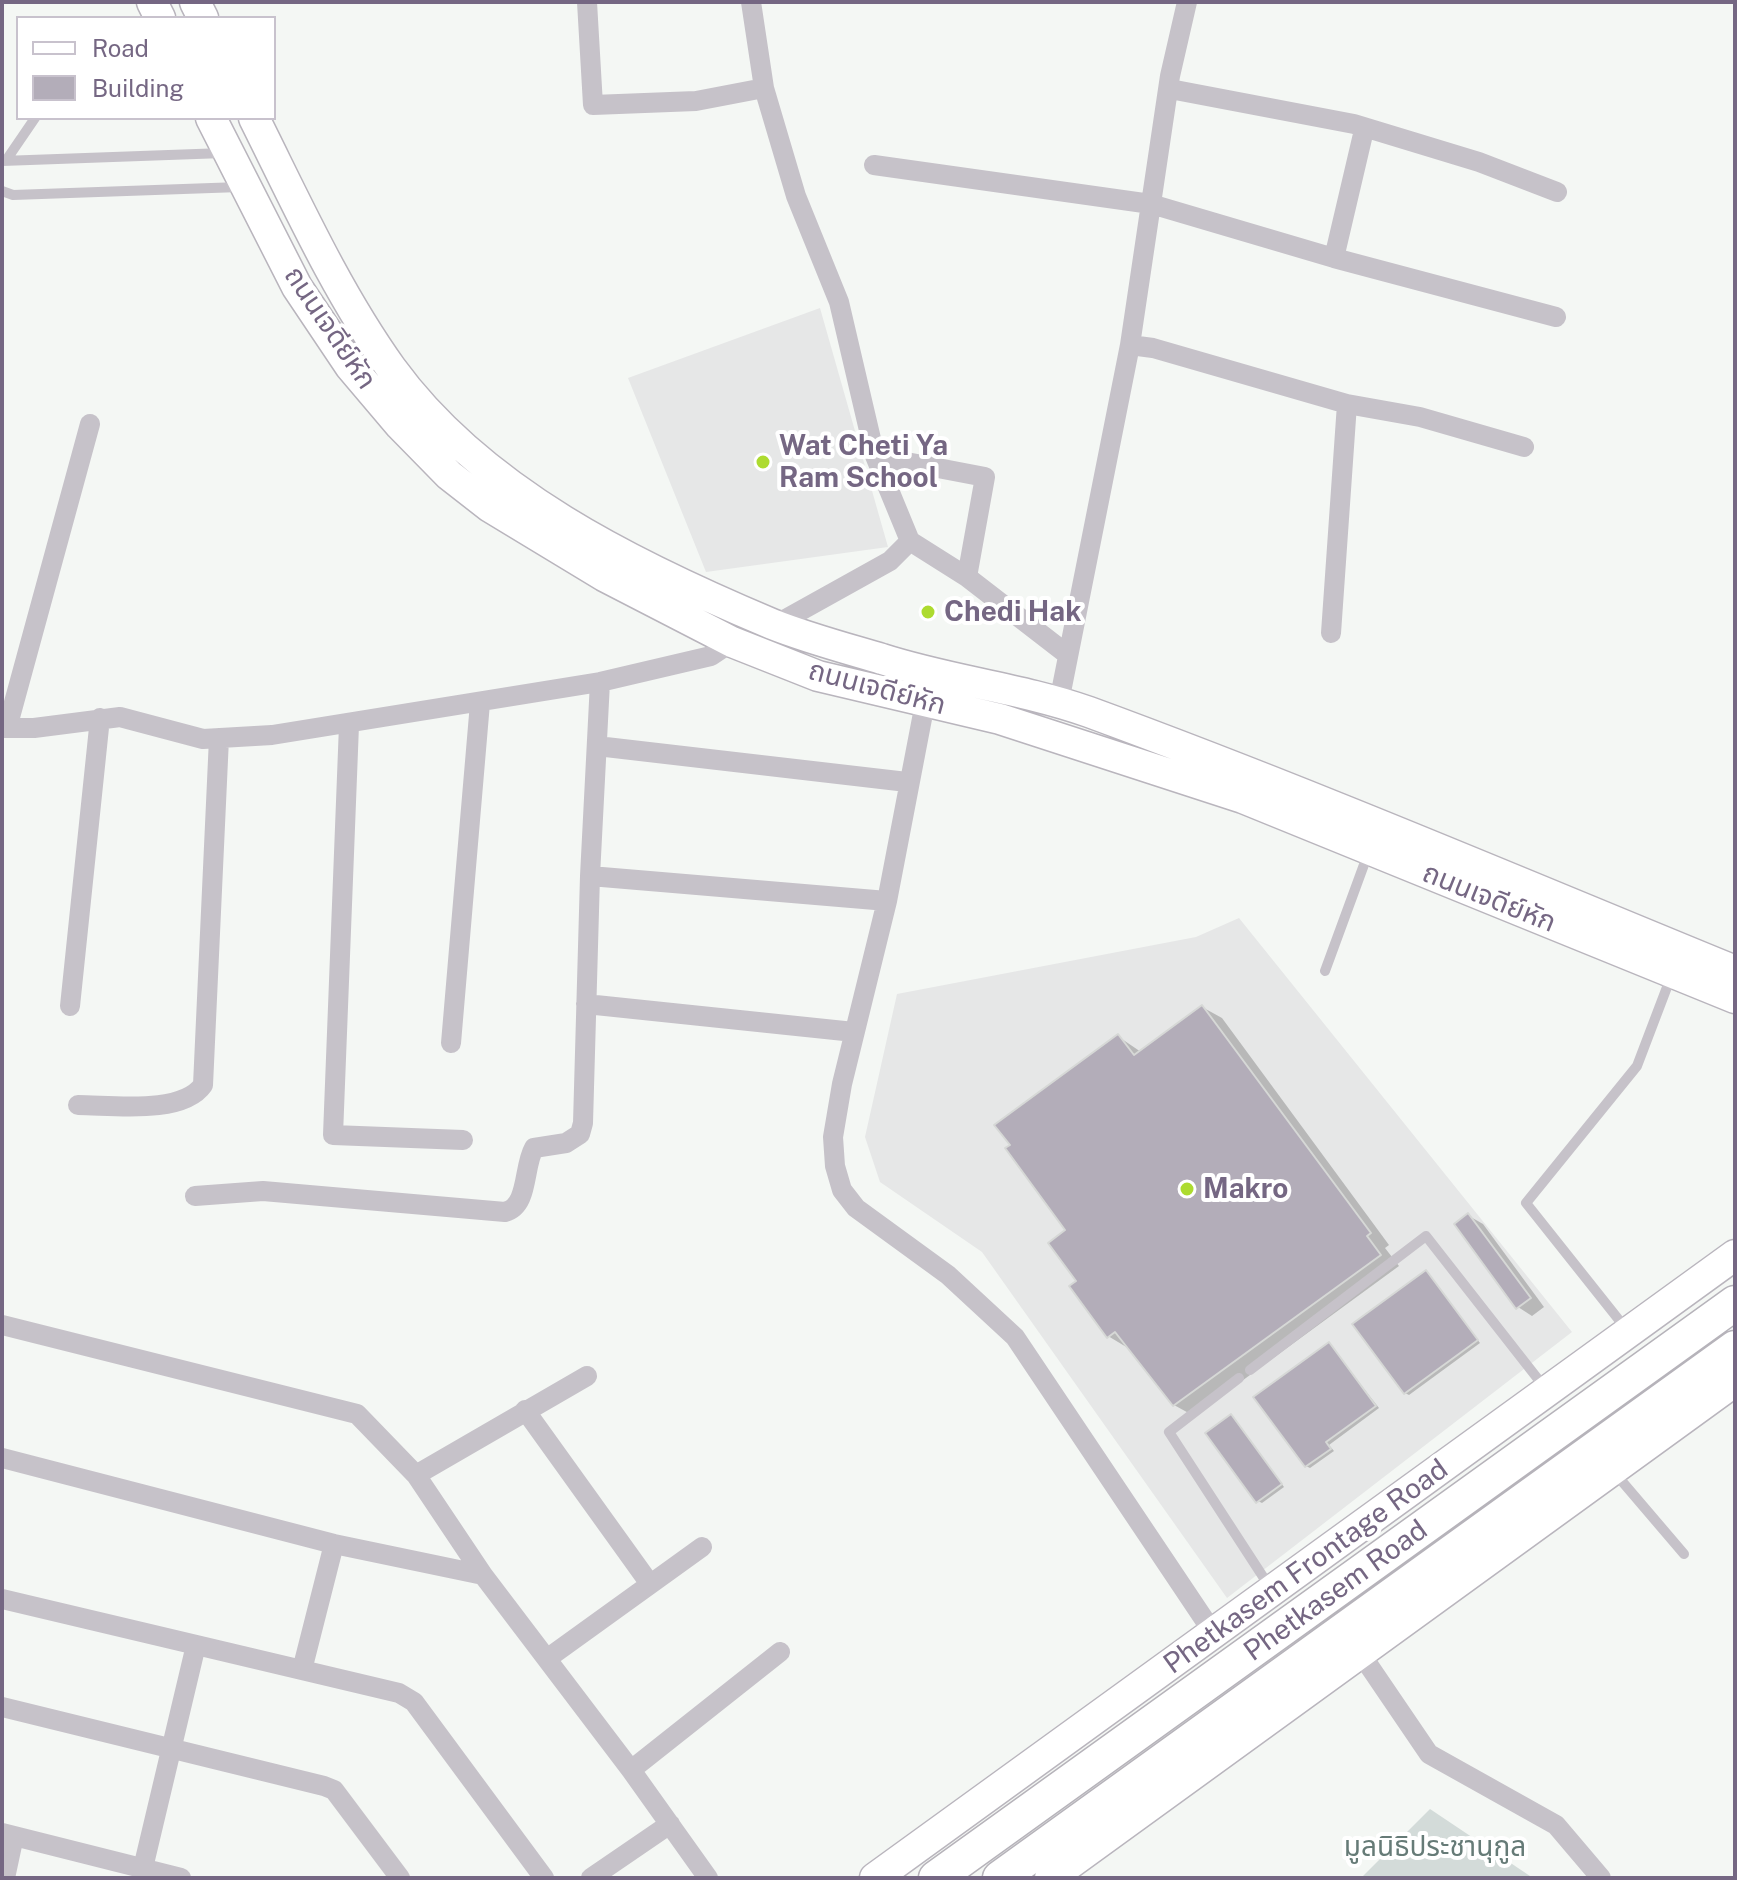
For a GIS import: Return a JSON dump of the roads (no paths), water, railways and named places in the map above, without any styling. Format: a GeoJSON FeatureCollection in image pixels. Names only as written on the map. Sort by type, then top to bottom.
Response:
{"type":"FeatureCollection","features":[{"type":"Feature","properties":{"kind":"highway","name":"Phetkasem Road"},"geometry":{"type":"LineString","coordinates":[[936,1878],[1735,1303]]}},
{"type":"Feature","properties":{"kind":"highway","name":"Phetkasem Road"},"geometry":{"type":"LineString","coordinates":[[1000,1878],[1735,1348]]}},
{"type":"Feature","properties":{"kind":"main road","name":"ถนนเจดีย์หัก"},"geometry":{"type":"LineString","coordinates":[[212,120],[297,287],[350,366],[400,425],[449,475],[490,507],[579,562],[732,642],[818,676],[1000,719],[1243,798],[1735,998]]}},
{"type":"Feature","properties":{"kind":"main road","name":"ถนนเจดีย์หัก"},"geometry":{"type":"LineString","coordinates":[[255,120],[362,324],[425,409],[470,453],[523,494],[642,563],[775,625],[897,664],[998,684],[1059,702],[1251,773],[1735,971]]}},
{"type":"Feature","properties":{"kind":"main road","name":"Phetkasem Frontage Road"},"geometry":{"type":"LineString","coordinates":[[875,1878],[1735,1255]]}},
{"type":"Feature","properties":{"kind":"main road"},"geometry":{"type":"LineString","coordinates":[[1050,1878],[1735,1381]]}},
{"type":"Feature","properties":{"kind":"street"},"geometry":{"type":"LineString","coordinates":[[587,2],[593,105],[696,101],[764,88]]}},
{"type":"Feature","properties":{"kind":"street"},"geometry":{"type":"LineString","coordinates":[[751,2],[764,88],[796,196],[839,302],[875,456],[910,541],[967,577],[1068,655]]}},
{"type":"Feature","properties":{"kind":"street"},"geometry":{"type":"LineString","coordinates":[[1059,702],[1130,345],[1170,76],[1187,2]]}},
{"type":"Feature","properties":{"kind":"street"},"geometry":{"type":"LineString","coordinates":[[1170,89],[1354,124],[1364,130],[1479,162],[1557,192]]}},
{"type":"Feature","properties":{"kind":"street"},"geometry":{"type":"LineString","coordinates":[[1334,258],[1364,130]]}},
{"type":"Feature","properties":{"kind":"street"},"geometry":{"type":"LineString","coordinates":[[874,165],[1151,204],[1334,258],[1556,317]]}},
{"type":"Feature","properties":{"kind":"street"},"geometry":{"type":"LineString","coordinates":[[1130,345],[1153,348],[1347,404],[1420,417],[1524,447]]}},
{"type":"Feature","properties":{"kind":"street"},"geometry":{"type":"LineString","coordinates":[[1331,633],[1347,404]]}},
{"type":"Feature","properties":{"kind":"street"},"geometry":{"type":"LineString","coordinates":[[90,424],[5,728],[59,726],[100,718],[134,719],[203,739],[349,725],[600,682],[711,656],[732,642]]}},
{"type":"Feature","properties":{"kind":"street"},"geometry":{"type":"LineString","coordinates":[[875,456],[985,477],[967,577]]}},
{"type":"Feature","properties":{"kind":"street"},"geometry":{"type":"LineString","coordinates":[[775,625],[890,561],[910,541]]}},
{"type":"Feature","properties":{"kind":"street"},"geometry":{"type":"LineString","coordinates":[[195,1196],[263,1191],[512,1210],[520,1200],[534,1148],[566,1143],[580,1134],[600,682]]}},
{"type":"Feature","properties":{"kind":"street"},"geometry":{"type":"LineString","coordinates":[[451,1043],[480,703]]}},
{"type":"Feature","properties":{"kind":"street"},"geometry":{"type":"LineString","coordinates":[[925,703],[907,782],[887,901],[854,1032],[833,1137],[835,1166],[842,1190],[856,1208],[948,1275],[1015,1337],[1214,1634]]}},
{"type":"Feature","properties":{"kind":"street"},"geometry":{"type":"LineString","coordinates":[[70,1006],[100,718]]}},
{"type":"Feature","properties":{"kind":"street"},"geometry":{"type":"LineString","coordinates":[[349,725],[333,1135],[463,1140]]}},
{"type":"Feature","properties":{"kind":"street"},"geometry":{"type":"LineString","coordinates":[[78,1105],[163,1105],[197,1094],[203,1085],[219,738]]}},
{"type":"Feature","properties":{"kind":"street"},"geometry":{"type":"LineString","coordinates":[[597,746],[907,782]]}},
{"type":"Feature","properties":{"kind":"street"},"geometry":{"type":"LineString","coordinates":[[590,876],[887,901]]}},
{"type":"Feature","properties":{"kind":"street"},"geometry":{"type":"LineString","coordinates":[[586,1004],[854,1032]]}},
{"type":"Feature","properties":{"kind":"street"},"geometry":{"type":"LineString","coordinates":[[2,1325],[357,1414],[416,1475],[483,1575],[548,1658],[708,1878]]}},
{"type":"Feature","properties":{"kind":"street"},"geometry":{"type":"LineString","coordinates":[[416,1475],[587,1376]]}},
{"type":"Feature","properties":{"kind":"street"},"geometry":{"type":"LineString","coordinates":[[525,1410],[650,1584]]}},
{"type":"Feature","properties":{"kind":"street"},"geometry":{"type":"LineString","coordinates":[[2,1458],[334,1544],[483,1575]]}},
{"type":"Feature","properties":{"kind":"street"},"geometry":{"type":"LineString","coordinates":[[302,1670],[334,1544]]}},
{"type":"Feature","properties":{"kind":"street"},"geometry":{"type":"LineString","coordinates":[[548,1658],[702,1547]]}},
{"type":"Feature","properties":{"kind":"street"},"geometry":{"type":"LineString","coordinates":[[2,1599],[399,1693],[414,1702],[544,1878]]}},
{"type":"Feature","properties":{"kind":"street"},"geometry":{"type":"LineString","coordinates":[[143,1868],[196,1645]]}},
{"type":"Feature","properties":{"kind":"street"},"geometry":{"type":"LineString","coordinates":[[631,1770],[780,1652]]}},
{"type":"Feature","properties":{"kind":"street"},"geometry":{"type":"LineString","coordinates":[[1361,1654],[1429,1754],[1556,1825],[1601,1878]]}},
{"type":"Feature","properties":{"kind":"street"},"geometry":{"type":"LineString","coordinates":[[2,1707],[334,1790],[400,1878]]}},
{"type":"Feature","properties":{"kind":"street"},"geometry":{"type":"LineString","coordinates":[[591,1878],[670,1824]]}},
{"type":"Feature","properties":{"kind":"street"},"geometry":{"type":"LineString","coordinates":[[5,1878],[8,1834],[181,1878]]}},
{"type":"Feature","properties":{"kind":"lane"},"geometry":{"type":"LineString","coordinates":[[4,160],[34,120]]}},
{"type":"Feature","properties":{"kind":"lane"},"geometry":{"type":"LineString","coordinates":[[4,160],[229,153]]}},
{"type":"Feature","properties":{"kind":"lane"},"geometry":{"type":"LineString","coordinates":[[2,191],[13,195],[246,186]]}},
{"type":"Feature","properties":{"kind":"lane"},"geometry":{"type":"LineString","coordinates":[[1325,971],[1370,849]]}},
{"type":"Feature","properties":{"kind":"lane"},"geometry":{"type":"LineString","coordinates":[[1628,1330],[1526,1203],[1637,1066],[1673,973]]}},
{"type":"Feature","properties":{"kind":"lane"},"geometry":{"type":"LineString","coordinates":[[1250,1370],[1426,1236],[1548,1393]]}},
{"type":"Feature","properties":{"kind":"lane"},"geometry":{"type":"LineString","coordinates":[[1239,1378],[1169,1432],[1273,1591]]}},
{"type":"Feature","properties":{"kind":"lane"},"geometry":{"type":"LineString","coordinates":[[1612,1471],[1684,1554]]}},
{"type":"Feature","properties":{"kind":"place","name":"Wat Cheti Ya Ram School"},"geometry":{"type":"Point","coordinates":[763,462]}},
{"type":"Feature","properties":{"kind":"place","name":"Chedi Hak"},"geometry":{"type":"Point","coordinates":[928,612]}},
{"type":"Feature","properties":{"kind":"place","name":"Makro"},"geometry":{"type":"Point","coordinates":[1187,1189]}},
{"type":"Feature","properties":{"kind":"park label","name":"มูลนิธิประชานุกูล"},"geometry":{"type":"Point","coordinates":[1435,1847]}}]}
